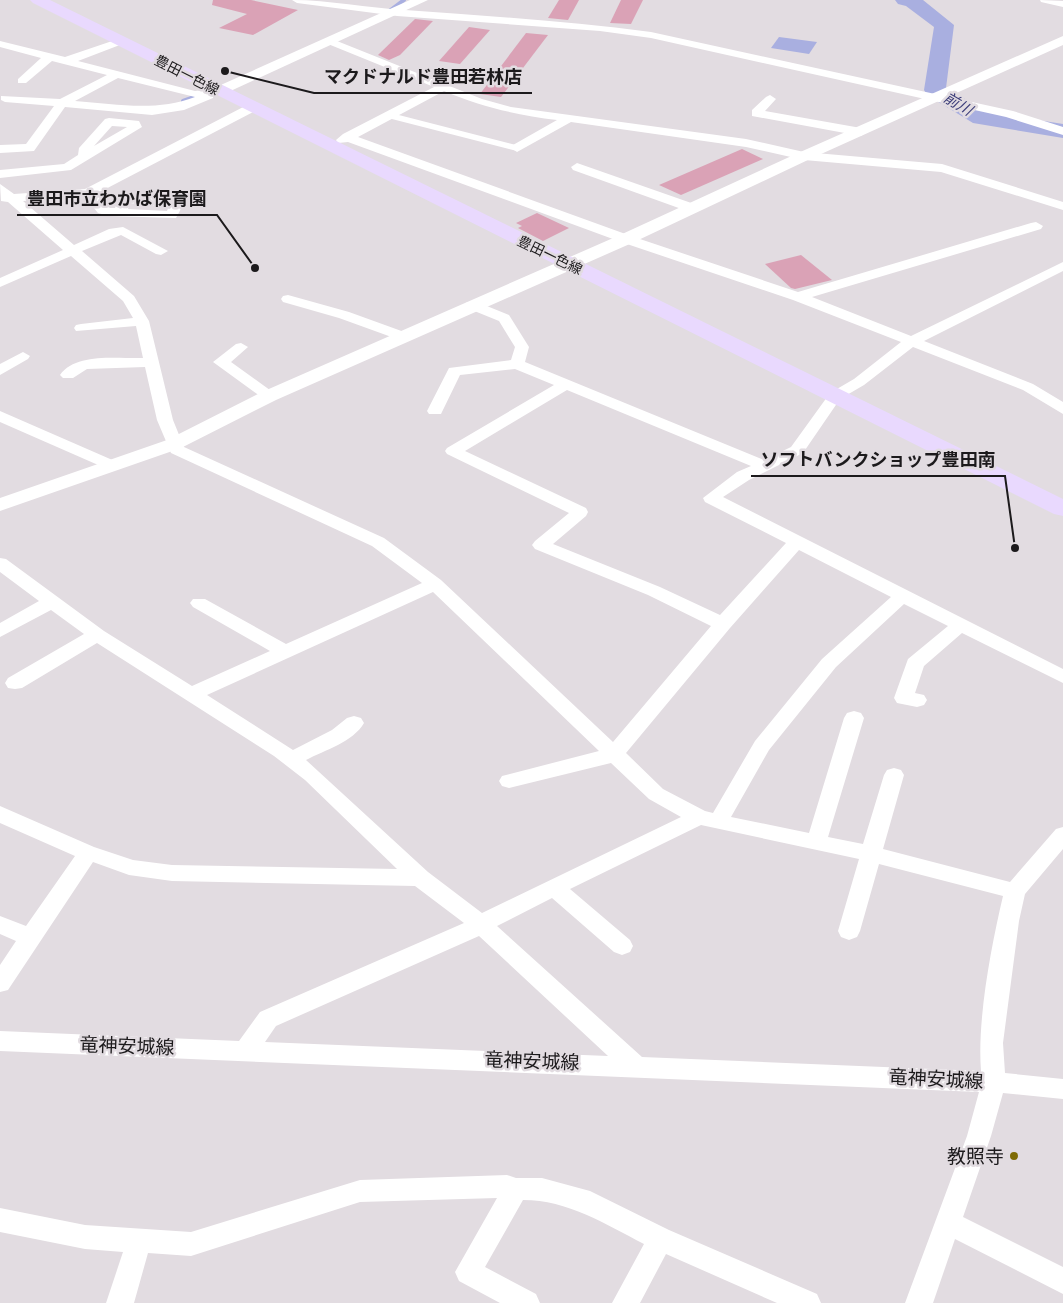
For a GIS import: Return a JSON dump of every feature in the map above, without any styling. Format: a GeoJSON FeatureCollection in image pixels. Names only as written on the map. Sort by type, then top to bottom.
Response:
{"type":"FeatureCollection","features":[{"type":"Feature","properties":{"kind":"main road","name":"豊田一色線"},"geometry":{"type":"LineString","coordinates":[[38,0],[220,92],[339,141],[569,264],[1063,510]]}},
{"type":"Feature","properties":{"kind":"street"},"geometry":{"type":"LineString","coordinates":[[297,0],[397,13],[627,31],[1009,114],[1063,131]]}},
{"type":"Feature","properties":{"kind":"street"},"geometry":{"type":"LineString","coordinates":[[5,98],[152,111],[180,107],[220,92],[397,13],[421,0]]}},
{"type":"Feature","properties":{"kind":"street"},"geometry":{"type":"LineString","coordinates":[[1045,0],[1063,4]]}},
{"type":"Feature","properties":{"kind":"street"},"geometry":{"type":"LineString","coordinates":[[0,505],[174,444],[270,396],[402,336],[626,239],[804,156],[1063,40]]}},
{"type":"Feature","properties":{"kind":"street"},"geometry":{"type":"LineString","coordinates":[[66,61],[121,41]]}},
{"type":"Feature","properties":{"kind":"street"},"geometry":{"type":"LineString","coordinates":[[332,42],[494,106],[568,119],[746,143],[804,156],[942,168],[1063,206]]}},
{"type":"Feature","properties":{"kind":"street"},"geometry":{"type":"LineString","coordinates":[[0,44],[195,94],[220,92]]}},
{"type":"Feature","properties":{"kind":"street"},"geometry":{"type":"LineString","coordinates":[[22,81],[49,57]]}},
{"type":"Feature","properties":{"kind":"street"},"geometry":{"type":"LineString","coordinates":[[0,149],[30,148],[62,103],[117,74]]}},
{"type":"Feature","properties":{"kind":"street"},"geometry":{"type":"LineString","coordinates":[[339,141],[391,116],[443,87]]}},
{"type":"Feature","properties":{"kind":"street"},"geometry":{"type":"LineString","coordinates":[[770,99],[756,113],[861,132]]}},
{"type":"Feature","properties":{"kind":"street"},"geometry":{"type":"LineString","coordinates":[[7,198],[88,193],[253,107]]}},
{"type":"Feature","properties":{"kind":"street"},"geometry":{"type":"LineString","coordinates":[[391,116],[517,148],[568,119]]}},
{"type":"Feature","properties":{"kind":"street"},"geometry":{"type":"LineString","coordinates":[[339,141],[798,297],[1028,386],[1063,409]]}},
{"type":"Feature","properties":{"kind":"street"},"geometry":{"type":"LineString","coordinates":[[0,174],[61,168],[85,157]]}},
{"type":"Feature","properties":{"kind":"street"},"geometry":{"type":"LineString","coordinates":[[577,167],[692,208]]}},
{"type":"Feature","properties":{"kind":"street"},"geometry":{"type":"LineString","coordinates":[[0,188],[7,198],[72,250],[128,300],[142,321],[151,362],[177,450],[378,542],[435,584],[656,794],[708,820],[872,854],[1015,891]]}},
{"type":"Feature","properties":{"kind":"street"},"geometry":{"type":"LineString","coordinates":[[88,193],[103,210],[119,214]]}},
{"type":"Feature","properties":{"kind":"street"},"geometry":{"type":"LineString","coordinates":[[798,297],[1036,226]]}},
{"type":"Feature","properties":{"kind":"street"},"geometry":{"type":"LineString","coordinates":[[3,280],[114,232],[123,231],[161,251]]}},
{"type":"Feature","properties":{"kind":"street"},"geometry":{"type":"LineString","coordinates":[[1063,266],[912,341],[860,382],[835,396],[797,450],[763,465],[711,498],[1063,677]]}},
{"type":"Feature","properties":{"kind":"street"},"geometry":{"type":"LineString","coordinates":[[288,299],[344,315],[402,336]]}},
{"type":"Feature","properties":{"kind":"street"},"geometry":{"type":"LineString","coordinates":[[472,305],[504,318],[522,348],[517,364]]}},
{"type":"Feature","properties":{"kind":"street"},"geometry":{"type":"LineString","coordinates":[[81,328],[142,321]]}},
{"type":"Feature","properties":{"kind":"street"},"geometry":{"type":"LineString","coordinates":[[241,347],[221,362],[270,396]]}},
{"type":"Feature","properties":{"kind":"street"},"geometry":{"type":"LineString","coordinates":[[0,370],[22,356]]}},
{"type":"Feature","properties":{"kind":"street"},"geometry":{"type":"LineString","coordinates":[[68,376],[84,365],[151,362]]}},
{"type":"Feature","properties":{"kind":"street"},"geometry":{"type":"LineString","coordinates":[[435,410],[454,371],[517,364],[564,385],[763,465]]}},
{"type":"Feature","properties":{"kind":"street"},"geometry":{"type":"LineString","coordinates":[[564,385],[453,451],[580,512],[541,545],[654,591],[723,624]]}},
{"type":"Feature","properties":{"kind":"street"},"geometry":{"type":"LineString","coordinates":[[0,416],[111,465]]}},
{"type":"Feature","properties":{"kind":"street"},"geometry":{"type":"LineString","coordinates":[[510,781],[613,754],[723,624],[796,542]]}},
{"type":"Feature","properties":{"kind":"street"},"geometry":{"type":"LineString","coordinates":[[0,563],[97,636],[291,759],[312,775],[420,878],[482,925],[634,1066]]}},
{"type":"Feature","properties":{"kind":"street"},"geometry":{"type":"LineString","coordinates":[[190,695],[284,651],[378,612],[435,584]]}},
{"type":"Feature","properties":{"kind":"street"},"geometry":{"type":"LineString","coordinates":[[245,1050],[268,1019],[482,925],[498,914],[708,820],[762,746],[829,663],[902,596]]}},
{"type":"Feature","properties":{"kind":"street"},"geometry":{"type":"LineString","coordinates":[[0,631],[52,602]]}},
{"type":"Feature","properties":{"kind":"street"},"geometry":{"type":"LineString","coordinates":[[199,602],[284,651]]}},
{"type":"Feature","properties":{"kind":"street"},"geometry":{"type":"LineString","coordinates":[[917,700],[904,698],[915,663],[961,625]]}},
{"type":"Feature","properties":{"kind":"street"},"geometry":{"type":"LineString","coordinates":[[15,683],[97,636]]}},
{"type":"Feature","properties":{"kind":"street"},"geometry":{"type":"LineString","coordinates":[[816,843],[854,718]]}},
{"type":"Feature","properties":{"kind":"street"},"geometry":{"type":"LineString","coordinates":[[291,759],[339,735],[354,723]]}},
{"type":"Feature","properties":{"kind":"street"},"geometry":{"type":"LineString","coordinates":[[849,932],[894,775]]}},
{"type":"Feature","properties":{"kind":"street"},"geometry":{"type":"LineString","coordinates":[[0,814],[88,853],[118,861],[129,867],[172,873],[420,878]]}},
{"type":"Feature","properties":{"kind":"street"},"geometry":{"type":"LineString","coordinates":[[919,1303],[979,1136],[994,1082],[991,1043],[1008,921],[1015,891],[1063,835]]}},
{"type":"Feature","properties":{"kind":"street"},"geometry":{"type":"LineString","coordinates":[[0,983],[88,853]]}},
{"type":"Feature","properties":{"kind":"street"},"geometry":{"type":"LineString","coordinates":[[555,888],[622,946]]}},
{"type":"Feature","properties":{"kind":"street"},"geometry":{"type":"LineString","coordinates":[[0,925],[31,938]]}},
{"type":"Feature","properties":{"kind":"street","name":"竜神安城線"},"geometry":{"type":"LineString","coordinates":[[0,1041],[994,1082],[1063,1089]]}},
{"type":"Feature","properties":{"kind":"street"},"geometry":{"type":"LineString","coordinates":[[0,1220],[85,1237],[191,1244],[360,1191],[508,1186],[542,1189],[581,1199],[660,1239],[807,1303]]}},
{"type":"Feature","properties":{"kind":"street"},"geometry":{"type":"LineString","coordinates":[[516,1188],[468,1272],[526,1303]]}},
{"type":"Feature","properties":{"kind":"street"},"geometry":{"type":"LineString","coordinates":[[947,1222],[1063,1281]]}},
{"type":"Feature","properties":{"kind":"street"},"geometry":{"type":"LineString","coordinates":[[626,1303],[660,1239]]}},
{"type":"Feature","properties":{"kind":"street"},"geometry":{"type":"LineString","coordinates":[[120,1303],[139,1241]]}},
{"type":"Feature","properties":{"kind":"water"},"geometry":{"type":"Polygon","coordinates":[[[779,37],[817,42],[809,54],[771,48],[779,37]]]}},
{"type":"Feature","properties":{"kind":"building"},"geometry":{"type":"Polygon","coordinates":[[[213,0],[251,0],[298,10],[253,35],[219,28],[247,14],[212,5],[213,0]]]}},
{"type":"Feature","properties":{"kind":"building"},"geometry":{"type":"Polygon","coordinates":[[[559,0],[579,0],[568,20],[548,18],[559,0]]]}},
{"type":"Feature","properties":{"kind":"building"},"geometry":{"type":"Polygon","coordinates":[[[621,0],[643,0],[631,24],[610,23],[621,0]]]}},
{"type":"Feature","properties":{"kind":"building"},"geometry":{"type":"Polygon","coordinates":[[[415,19],[433,21],[400,55],[389,60],[378,55],[415,19]]]}},
{"type":"Feature","properties":{"kind":"building"},"geometry":{"type":"Polygon","coordinates":[[[469,27],[490,30],[460,64],[439,61],[469,27]]]}},
{"type":"Feature","properties":{"kind":"building"},"geometry":{"type":"Polygon","coordinates":[[[526,33],[548,35],[501,97],[480,94],[526,33]]]}},
{"type":"Feature","properties":{"kind":"building"},"geometry":{"type":"Polygon","coordinates":[[[742,149],[763,159],[681,195],[659,185],[742,149]]]}},
{"type":"Feature","properties":{"kind":"building"},"geometry":{"type":"Polygon","coordinates":[[[537,213],[569,228],[543,241],[518,228],[522,226],[516,223],[537,213]]]}},
{"type":"Feature","properties":{"kind":"building"},"geometry":{"type":"Polygon","coordinates":[[[801,255],[832,280],[795,289],[791,288],[765,264],[801,255]]]}},
{"type":"Feature","properties":{"kind":"waterway"},"geometry":{"type":"LineString","coordinates":[[388,12],[404,0]]}},
{"type":"Feature","properties":{"kind":"waterway","name":"前川"},"geometry":{"type":"LineString","coordinates":[[905,0],[913,2],[944,25],[935,90],[981,118],[1063,131]]}},
{"type":"Feature","properties":{"kind":"waterway"},"geometry":{"type":"LineString","coordinates":[[183,101],[200,95]]}},
{"type":"Feature","properties":{"kind":"place","name":"マクドナルド豊田若林店"},"geometry":{"type":"Point","coordinates":[225,71]}},
{"type":"Feature","properties":{"kind":"place","name":"豊田市立わかば保育園"},"geometry":{"type":"Point","coordinates":[255,268]}},
{"type":"Feature","properties":{"kind":"place","name":"ソフトバンクショップ豊田南"},"geometry":{"type":"Point","coordinates":[1015,548]}},
{"type":"Feature","properties":{"kind":"place","name":"教照寺"},"geometry":{"type":"Point","coordinates":[1014,1156]}}]}
